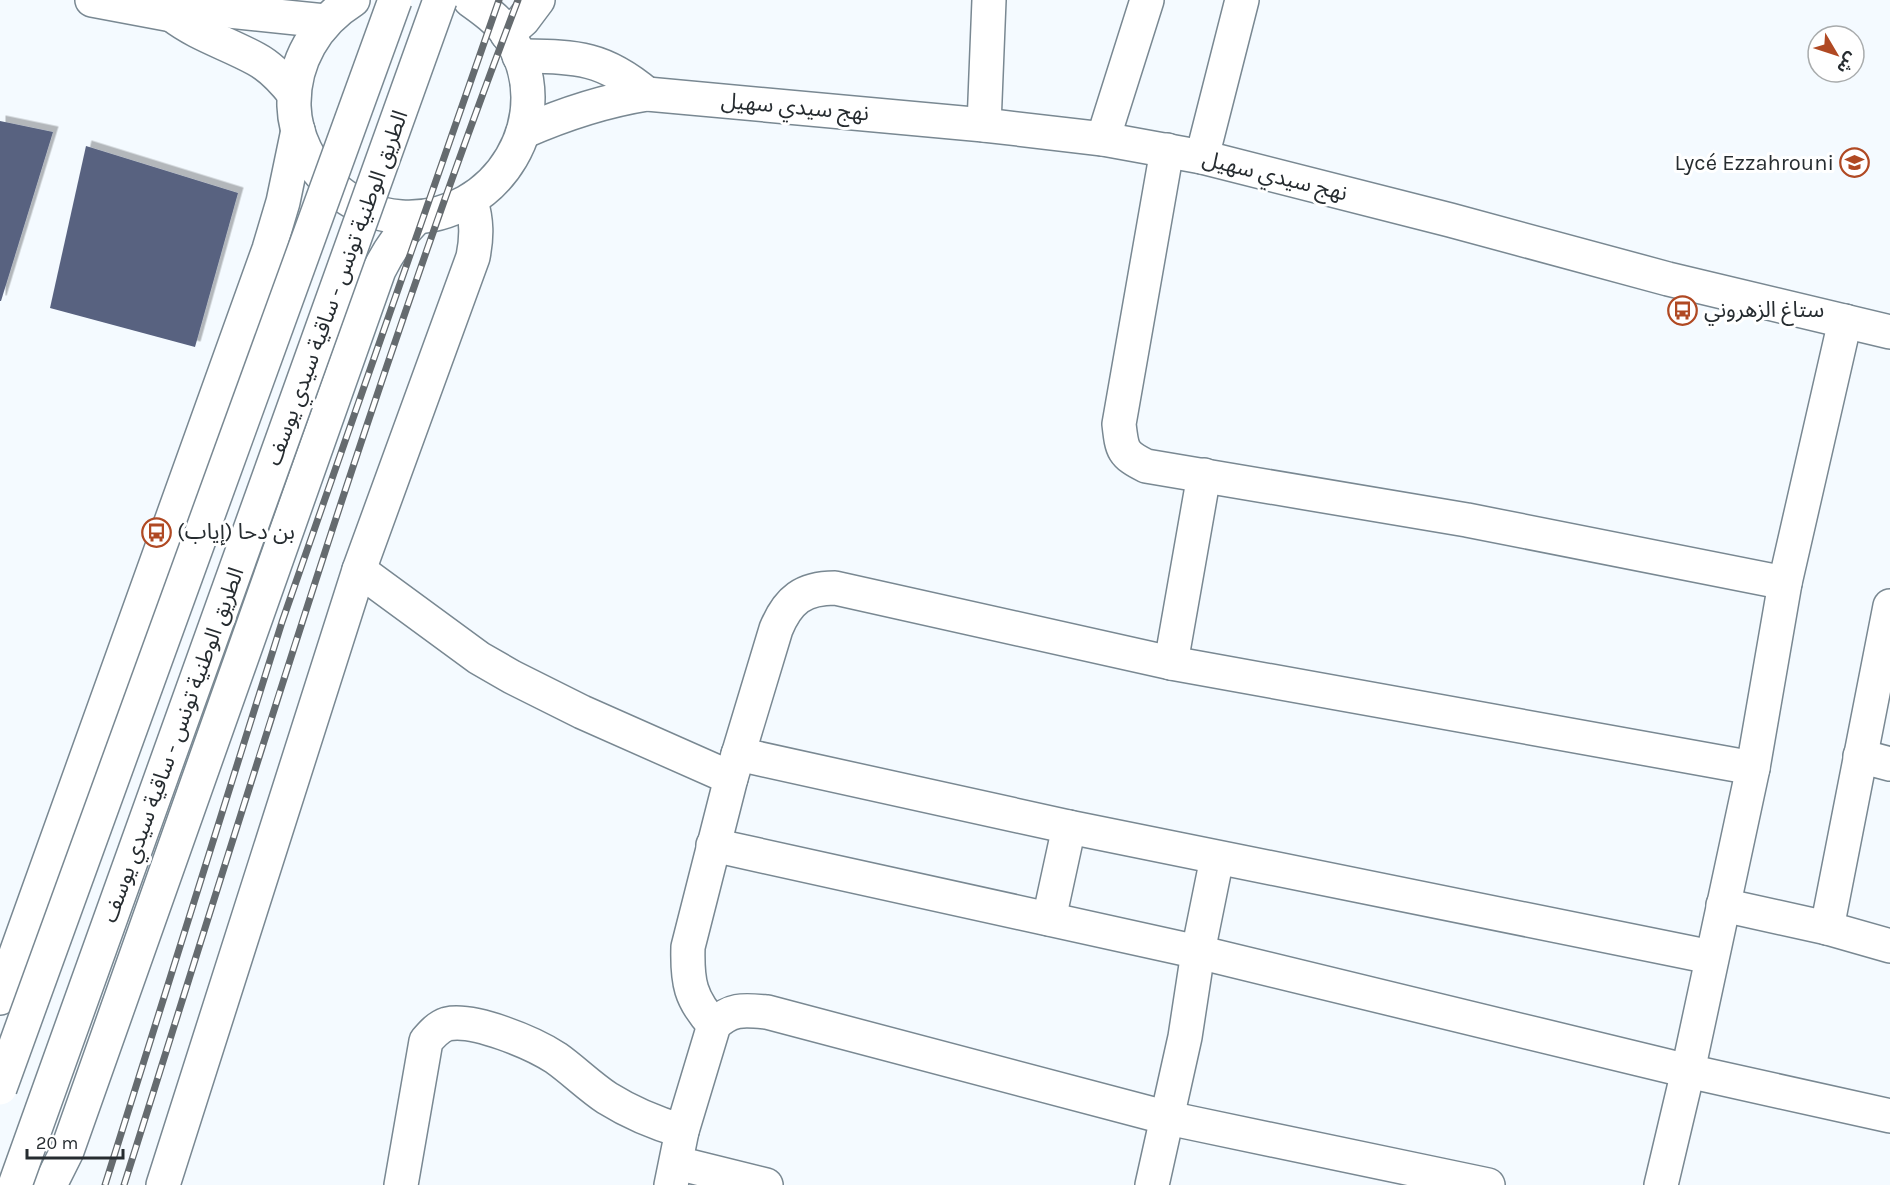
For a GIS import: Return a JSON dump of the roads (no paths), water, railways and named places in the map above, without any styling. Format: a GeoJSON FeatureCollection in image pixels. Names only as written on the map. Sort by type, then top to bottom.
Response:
{"type":"FeatureCollection","features":[{"type":"Feature","properties":{"kind":"main road"},"geometry":{"type":"LineString","coordinates":[[92,0],[172,15],[219,10],[340,8]]}},
{"type":"Feature","properties":{"kind":"main road","name":"الطريق الوطنية تونس - ساقية سيدي يوسف"},"geometry":{"type":"LineString","coordinates":[[0,1088],[394,0]]}},
{"type":"Feature","properties":{"kind":"main road","name":"الطريق الوطنية تونس - ساقية سيدي يوسف"},"geometry":{"type":"LineString","coordinates":[[15,1185],[440,0]]}},
{"type":"Feature","properties":{"kind":"main road"},"geometry":{"type":"LineString","coordinates":[[495,21],[523,20],[538,0]]}},
{"type":"Feature","properties":{"kind":"main road"},"geometry":{"type":"LineString","coordinates":[[984,125],[989,0]]}},
{"type":"Feature","properties":{"kind":"main road"},"geometry":{"type":"LineString","coordinates":[[1103,139],[1147,0]]}},
{"type":"Feature","properties":{"kind":"main road"},"geometry":{"type":"LineString","coordinates":[[1202,156],[1242,0]]}},
{"type":"Feature","properties":{"kind":"main road"},"geometry":{"type":"LineString","coordinates":[[340,8],[309,43],[299,67],[294,94],[298,130],[307,155],[317,170],[341,195],[364,208],[416,218],[444,213],[471,201],[494,183],[512,159],[523,132],[528,106],[526,81],[495,21]]}},
{"type":"Feature","properties":{"kind":"main road"},"geometry":{"type":"LineString","coordinates":[[172,15],[197,33],[256,59],[283,80],[294,94]]}},
{"type":"Feature","properties":{"kind":"main road"},"geometry":{"type":"LineString","coordinates":[[495,21],[568,57],[590,60],[610,68],[647,94]]}},
{"type":"Feature","properties":{"kind":"main road","name":"نهج سيدي سهيل"},"geometry":{"type":"LineString","coordinates":[[523,132],[583,107],[647,94],[984,125],[1103,139],[1202,156],[1668,279],[1890,333]]}},
{"type":"Feature","properties":{"kind":"main road"},"geometry":{"type":"LineString","coordinates":[[0,998],[269,249],[284,202],[298,130]]}},
{"type":"Feature","properties":{"kind":"main road"},"geometry":{"type":"LineString","coordinates":[[1167,150],[1119,424],[1121,444],[1129,458],[1146,466],[1467,519],[1785,583]]}},
{"type":"Feature","properties":{"kind":"main road"},"geometry":{"type":"LineString","coordinates":[[163,1185],[359,570],[473,257],[477,238],[476,219],[471,201]]}},
{"type":"Feature","properties":{"kind":"main road"},"geometry":{"type":"LineString","coordinates":[[50,1185],[67,1151],[379,270],[388,251],[416,218]]}},
{"type":"Feature","properties":{"kind":"main road"},"geometry":{"type":"LineString","coordinates":[[1661,1185],[1688,1071],[1753,768],[1785,583],[1845,321]]}},
{"type":"Feature","properties":{"kind":"main road"},"geometry":{"type":"LineString","coordinates":[[1171,663],[1204,476]]}},
{"type":"Feature","properties":{"kind":"main road"},"geometry":{"type":"LineString","coordinates":[[359,570],[479,658],[513,677],[582,712],[735,766],[1069,827],[1711,957]]}},
{"type":"Feature","properties":{"kind":"main road"},"geometry":{"type":"LineString","coordinates":[[714,1025],[701,1011],[692,994],[687,975],[688,947],[735,766],[782,615],[791,602],[804,593],[819,588],[835,588],[1171,663],[1753,768]]}},
{"type":"Feature","properties":{"kind":"main road"},"geometry":{"type":"LineString","coordinates":[[1827,928],[1875,760],[1890,606]]}},
{"type":"Feature","properties":{"kind":"main road"},"geometry":{"type":"LineString","coordinates":[[1049,920],[1069,827]]}},
{"type":"Feature","properties":{"kind":"main road"},"geometry":{"type":"LineString","coordinates":[[713,845],[1198,952],[1688,1071],[1890,1116]]}},
{"type":"Feature","properties":{"kind":"main road"},"geometry":{"type":"LineString","coordinates":[[1152,1185],[1185,1037],[1198,952],[1217,858]]}},
{"type":"Feature","properties":{"kind":"main road"},"geometry":{"type":"LineString","coordinates":[[1723,905],[1827,928],[1890,946]]}},
{"type":"Feature","properties":{"kind":"main road"},"geometry":{"type":"LineString","coordinates":[[0,939],[7,930],[30,913]]}},
{"type":"Feature","properties":{"kind":"main road"},"geometry":{"type":"LineString","coordinates":[[766,1185],[674,1174],[682,1131],[714,1025],[723,1016],[734,1011],[766,1012],[1168,1118],[1488,1185]]}},
{"type":"Feature","properties":{"kind":"main road"},"geometry":{"type":"LineString","coordinates":[[401,1185],[426,1041],[435,1031],[447,1024],[494,1030],[525,1042],[555,1058],[604,1096],[629,1111],[655,1123],[682,1131]]}},
{"type":"Feature","properties":{"kind":"railway"},"geometry":{"type":"LineString","coordinates":[[105,1185],[282,622],[499,0]]}},
{"type":"Feature","properties":{"kind":"railway"},"geometry":{"type":"LineString","coordinates":[[124,1185],[265,738],[362,441],[412,293],[518,0]]}},
{"type":"Feature","properties":{"kind":"place","name":"Lycé Ezzahrouni"},"geometry":{"type":"Point","coordinates":[1855,163]}},
{"type":"Feature","properties":{"kind":"place","name":"ستاغ الزهروني"},"geometry":{"type":"Point","coordinates":[1683,310]}},
{"type":"Feature","properties":{"kind":"place","name":"بن دحا (إياب)"},"geometry":{"type":"Point","coordinates":[156,532]}}]}
